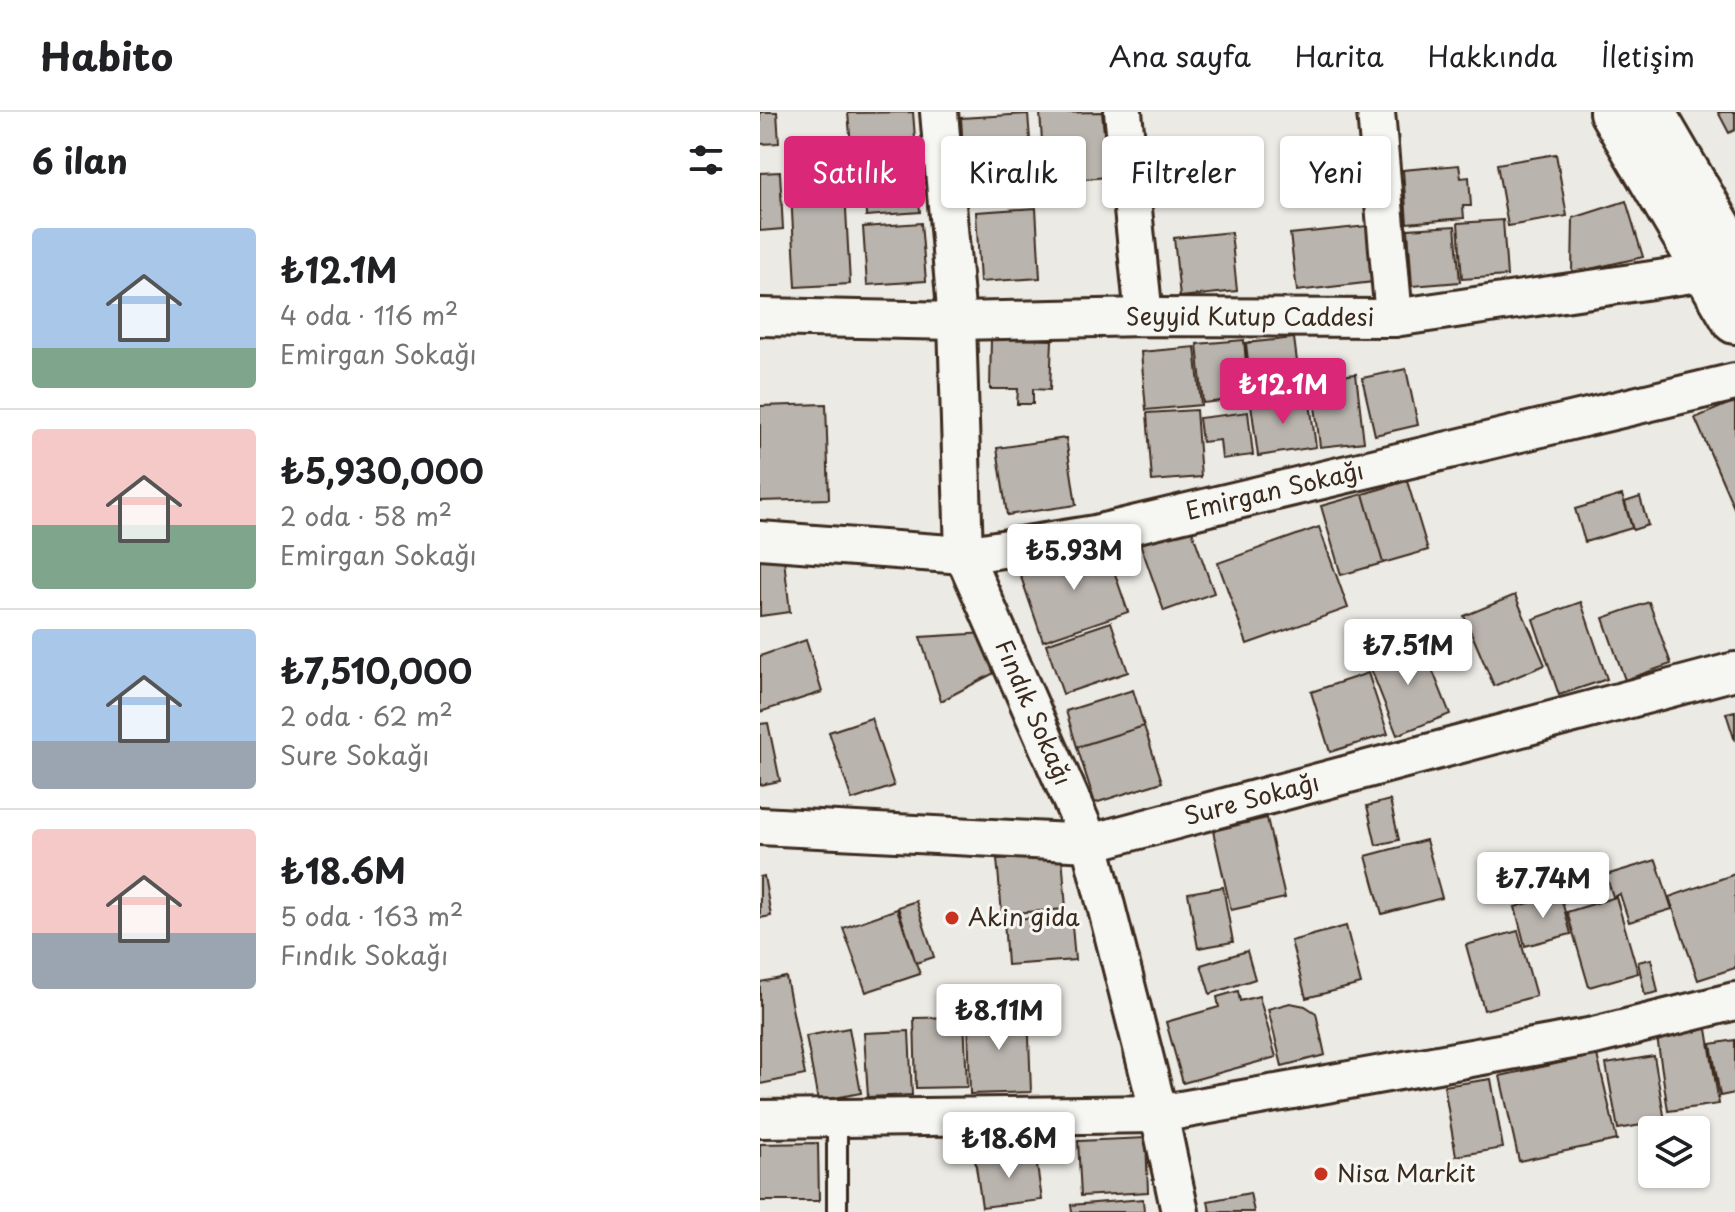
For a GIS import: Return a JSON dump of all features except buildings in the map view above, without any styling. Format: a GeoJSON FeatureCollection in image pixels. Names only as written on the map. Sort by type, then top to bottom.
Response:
{"type":"FeatureCollection","features":[{"type":"Feature","properties":{"kind":"main road"},"geometry":{"type":"LineString","coordinates":[[1612,112],[1725,262]]}},
{"type":"Feature","properties":{"kind":"main road"},"geometry":{"type":"LineString","coordinates":[[1652,112],[1725,262],[1735,321]]}},
{"type":"Feature","properties":{"kind":"street","name":"Fındık Sokağı"},"geometry":{"type":"LineString","coordinates":[[939,112],[957,321],[964,555],[1090,843],[1159,1114],[1180,1212]]}},
{"type":"Feature","properties":{"kind":"street"},"geometry":{"type":"LineString","coordinates":[[1123,112],[1144,317]]}},
{"type":"Feature","properties":{"kind":"street"},"geometry":{"type":"LineString","coordinates":[[1376,112],[1394,318]]}},
{"type":"Feature","properties":{"kind":"street","name":"Seyyid Kutup Caddesi"},"geometry":{"type":"LineString","coordinates":[[760,317],[957,321],[1144,317],[1394,318],[1725,262]]}},
{"type":"Feature","properties":{"kind":"street","name":"Emirgan Sokağı"},"geometry":{"type":"LineString","coordinates":[[760,540],[964,555],[1095,534],[1735,382]]}},
{"type":"Feature","properties":{"kind":"street","name":"Sure Sokağı"},"geometry":{"type":"LineString","coordinates":[[760,826],[1090,843],[1735,671]]}},
{"type":"Feature","properties":{"kind":"street"},"geometry":{"type":"LineString","coordinates":[[760,1119],[1159,1114],[1594,1036],[1735,1001]]}},
{"type":"Feature","properties":{"kind":"lane"},"geometry":{"type":"LineString","coordinates":[[837,1119],[837,1212]]}},
{"type":"Feature","properties":{"kind":"place","name":"Akin gida"},"geometry":{"type":"Point","coordinates":[952,918]}},
{"type":"Feature","properties":{"kind":"place","name":"Nisa Markit"},"geometry":{"type":"Point","coordinates":[1321,1174]}}]}
